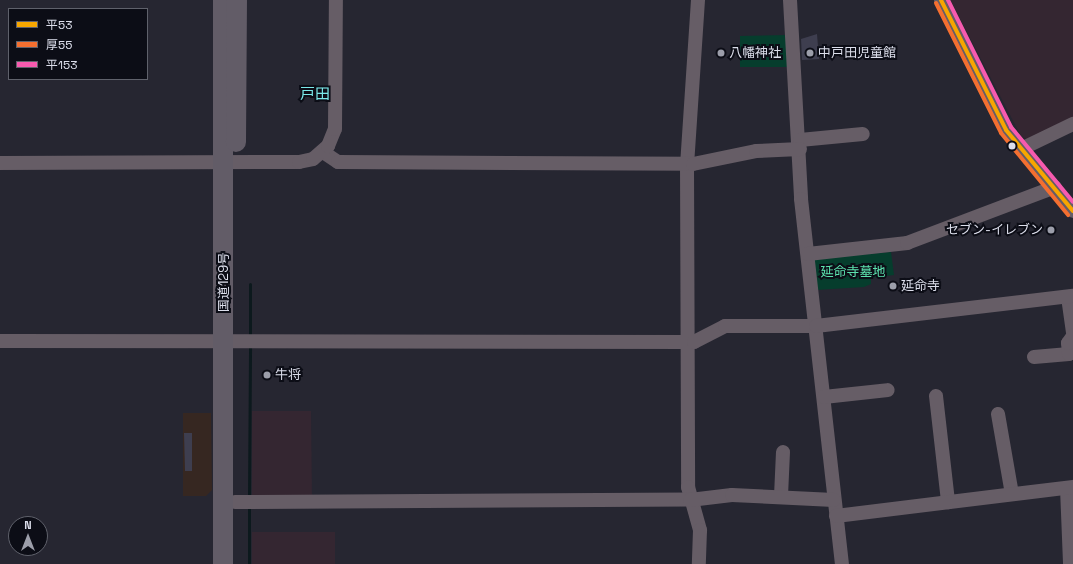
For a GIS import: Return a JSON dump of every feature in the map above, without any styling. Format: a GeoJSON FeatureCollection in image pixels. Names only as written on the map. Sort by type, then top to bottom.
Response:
{"type":"FeatureCollection","features":[{"type":"Feature","properties":{"kind":"highway"},"geometry":{"type":"LineString","coordinates":[[216,0],[230,63]]}},
{"type":"Feature","properties":{"kind":"highway","name":"国道129号"},"geometry":{"type":"LineString","coordinates":[[223,0],[230,63],[230,163],[240,341],[245,502],[235,564]]}},
{"type":"Feature","properties":{"kind":"highway","name":"国道129号"},"geometry":{"type":"LineString","coordinates":[[230,63],[237,0]]}},
{"type":"Feature","properties":{"kind":"highway"},"geometry":{"type":"LineString","coordinates":[[230,63],[243,0]]}},
{"type":"Feature","properties":{"kind":"highway","name":"国道129号"},"geometry":{"type":"LineString","coordinates":[[223,564],[240,341]]}},
{"type":"Feature","properties":{"kind":"street"},"geometry":{"type":"LineString","coordinates":[[0,163],[299,162],[323,152],[335,129],[336,0]]}},
{"type":"Feature","properties":{"kind":"street"},"geometry":{"type":"LineString","coordinates":[[698,0],[688,164],[688,342],[690,500],[700,530],[699,564]]}},
{"type":"Feature","properties":{"kind":"street"},"geometry":{"type":"LineString","coordinates":[[790,0],[800,144],[801,199],[842,564]]}},
{"type":"Feature","properties":{"kind":"street"},"geometry":{"type":"LineString","coordinates":[[941,0],[1006,130],[1055,187],[1073,211]]}},
{"type":"Feature","properties":{"kind":"street"},"geometry":{"type":"LineString","coordinates":[[1021,149],[1073,124]]}},
{"type":"Feature","properties":{"kind":"street"},"geometry":{"type":"LineString","coordinates":[[323,152],[338,162],[688,164],[756,151],[864,134]]}},
{"type":"Feature","properties":{"kind":"street"},"geometry":{"type":"LineString","coordinates":[[808,254],[908,243],[1055,187]]}},
{"type":"Feature","properties":{"kind":"street"},"geometry":{"type":"LineString","coordinates":[[0,341],[688,342],[699,341],[725,326],[816,326],[1070,297],[1073,335],[1068,343],[1069,358],[1034,357]]}},
{"type":"Feature","properties":{"kind":"street"},"geometry":{"type":"LineString","coordinates":[[824,397],[882,388]]}},
{"type":"Feature","properties":{"kind":"street"},"geometry":{"type":"LineString","coordinates":[[933,404],[948,502]]}},
{"type":"Feature","properties":{"kind":"street"},"geometry":{"type":"LineString","coordinates":[[998,414],[1012,494]]}},
{"type":"Feature","properties":{"kind":"street"},"geometry":{"type":"LineString","coordinates":[[781,496],[783,452]]}},
{"type":"Feature","properties":{"kind":"street"},"geometry":{"type":"LineString","coordinates":[[836,516],[1070,487],[1070,564]]}},
{"type":"Feature","properties":{"kind":"street"},"geometry":{"type":"LineString","coordinates":[[245,502],[690,500],[732,495],[781,496],[834,500]]}},
{"type":"Feature","properties":{"kind":"shaded area"},"geometry":{"type":"Polygon","coordinates":[[[950,0],[1073,0],[1073,119],[1027,140],[1021,136],[950,0]]]}},
{"type":"Feature","properties":{"kind":"shaded area"},"geometry":{"type":"Polygon","coordinates":[[[252,411],[311,411],[312,498],[252,496],[252,411]]]}},
{"type":"Feature","properties":{"kind":"shaded area"},"geometry":{"type":"Polygon","coordinates":[[[183,413],[211,413],[212,490],[206,496],[183,496],[183,413]]]}},
{"type":"Feature","properties":{"kind":"shaded area"},"geometry":{"type":"Polygon","coordinates":[[[252,532],[335,532],[335,564],[252,564],[252,532]]]}},
{"type":"Feature","properties":{"kind":"green space"},"geometry":{"type":"Polygon","coordinates":[[[789,35],[792,67],[740,67],[740,36],[789,35]]]}},
{"type":"Feature","properties":{"kind":"green space","name":"延命寺墓地"},"geometry":{"type":"Polygon","coordinates":[[[891,252],[894,275],[871,278],[871,284],[864,287],[816,290],[814,259],[891,252]]]}},
{"type":"Feature","properties":{"kind":"building","name":"中戸田児童館"},"geometry":{"type":"Polygon","coordinates":[[[817,34],[819,59],[802,60],[801,39],[817,34]]]}},
{"type":"Feature","properties":{"kind":"building"},"geometry":{"type":"Polygon","coordinates":[[[184,433],[192,433],[192,471],[185,471],[184,433]]]}},
{"type":"Feature","properties":{"kind":"waterway"},"geometry":{"type":"LineString","coordinates":[[250,284],[250,338]]}},
{"type":"Feature","properties":{"kind":"waterway"},"geometry":{"type":"LineString","coordinates":[[249,498],[250,346]]}},
{"type":"Feature","properties":{"kind":"waterway"},"geometry":{"type":"LineString","coordinates":[[249,506],[249,564]]}},
{"type":"Feature","properties":{"kind":"transit line","name":"平53"},"geometry":{"type":"LineString","coordinates":[[941,0],[1006,130],[1073,211]]}},
{"type":"Feature","properties":{"kind":"transit line","name":"平153"},"geometry":{"type":"LineString","coordinates":[[948,0],[1011,127],[1073,202]]}},
{"type":"Feature","properties":{"kind":"transit line","name":"厚55"},"geometry":{"type":"LineString","coordinates":[[936,3],[1001,133],[1068,215]]}},
{"type":"Feature","properties":{"kind":"place","name":"八幡神社"},"geometry":{"type":"Point","coordinates":[721,53]}},
{"type":"Feature","properties":{"kind":"place","name":"中戸田児童館"},"geometry":{"type":"Point","coordinates":[810,53]}},
{"type":"Feature","properties":{"kind":"place","name":"セブン-イレブン"},"geometry":{"type":"Point","coordinates":[1051,230]}},
{"type":"Feature","properties":{"kind":"place","name":"延命寺"},"geometry":{"type":"Point","coordinates":[893,286]}},
{"type":"Feature","properties":{"kind":"place","name":"牛将"},"geometry":{"type":"Point","coordinates":[267,375]}},
{"type":"Feature","properties":{"kind":"district","name":"戸田"},"geometry":{"type":"Point","coordinates":[315,94]}}]}
